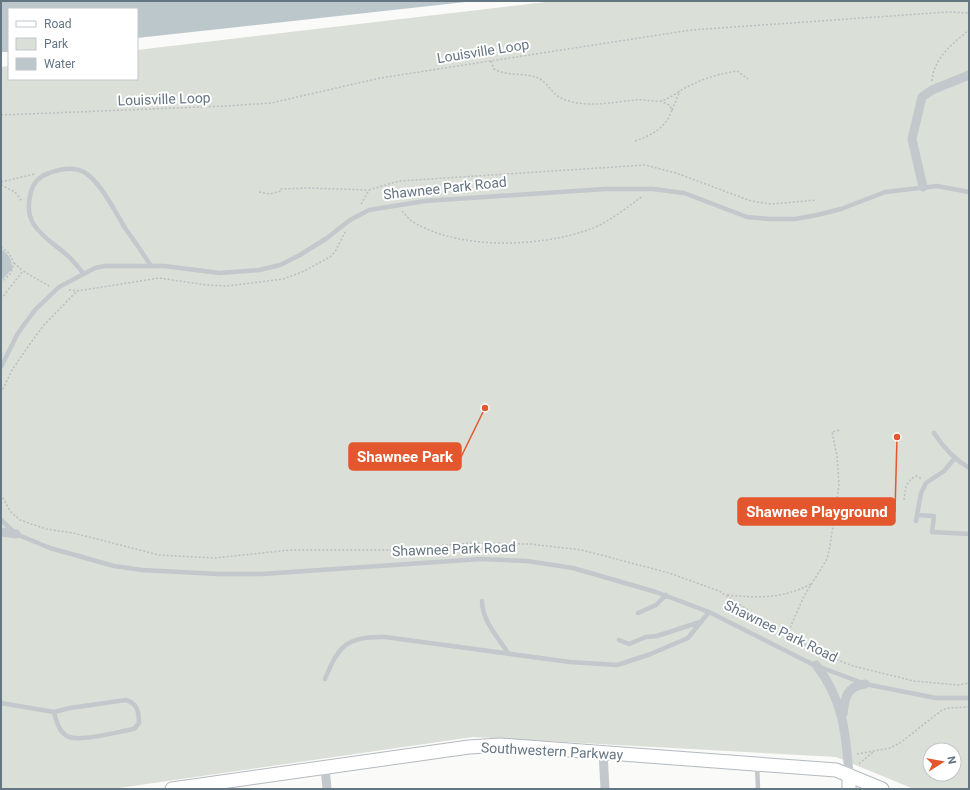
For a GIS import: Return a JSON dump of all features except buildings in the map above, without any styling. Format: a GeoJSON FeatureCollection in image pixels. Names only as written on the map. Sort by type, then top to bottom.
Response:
{"type":"FeatureCollection","features":[{"type":"Feature","properties":{"kind":"street"},"geometry":{"type":"LineString","coordinates":[[923,188],[912,140],[922,97],[932,90],[969,75]]}},
{"type":"Feature","properties":{"kind":"street","name":"Shawnee Park Road"},"geometry":{"type":"LineString","coordinates":[[1,532],[16,534]]}},
{"type":"Feature","properties":{"kind":"street"},"geometry":{"type":"LineString","coordinates":[[816,665],[830,685],[842,715],[849,775],[849,789]]}},
{"type":"Feature","properties":{"kind":"street"},"geometry":{"type":"LineString","coordinates":[[842,715],[845,697],[849,691],[856,686],[865,684]]}},
{"type":"Feature","properties":{"kind":"street","name":"Southwestern Parkway"},"geometry":{"type":"LineString","coordinates":[[172,789],[325,767],[500,745],[836,770],[882,789]]}},
{"type":"Feature","properties":{"kind":"street"},"geometry":{"type":"LineString","coordinates":[[604,752],[605,789]]}},
{"type":"Feature","properties":{"kind":"street"},"geometry":{"type":"LineString","coordinates":[[325,767],[327,789]]}},
{"type":"Feature","properties":{"kind":"lane"},"geometry":{"type":"LineString","coordinates":[[83,273],[69,256],[44,238],[35,226],[28,202],[32,188],[37,180],[47,174],[68,168],[84,172],[91,178],[102,192],[151,266]]}},
{"type":"Feature","properties":{"kind":"lane","name":"Shawnee Park Road"},"geometry":{"type":"LineString","coordinates":[[1,367],[18,332],[35,310],[59,287],[83,273],[105,266],[151,266],[220,273],[246,272],[272,267],[310,250],[360,214],[369,210],[425,201],[604,189],[653,189],[684,193],[746,217],[769,220],[795,219],[817,215],[885,192],[941,186],[969,192]]}},
{"type":"Feature","properties":{"kind":"lane"},"geometry":{"type":"LineString","coordinates":[[934,433],[942,446],[969,468]]}},
{"type":"Feature","properties":{"kind":"lane"},"geometry":{"type":"LineString","coordinates":[[916,521],[921,493],[926,482],[944,471],[955,458]]}},
{"type":"Feature","properties":{"kind":"lane"},"geometry":{"type":"LineString","coordinates":[[917,515],[934,516],[932,532],[969,534]]}},
{"type":"Feature","properties":{"kind":"lane","name":"Shawnee Park Road"},"geometry":{"type":"LineString","coordinates":[[1,520],[16,534],[50,548],[78,557],[142,570],[211,574],[262,574],[439,561],[504,559],[573,568],[666,595],[709,612],[816,665],[865,684],[936,698],[969,698]]}},
{"type":"Feature","properties":{"kind":"lane"},"geometry":{"type":"LineString","coordinates":[[638,613],[656,605],[666,595]]}},
{"type":"Feature","properties":{"kind":"lane"},"geometry":{"type":"LineString","coordinates":[[482,601],[482,610],[486,620],[508,653]]}},
{"type":"Feature","properties":{"kind":"lane"},"geometry":{"type":"LineString","coordinates":[[325,679],[339,650],[353,640],[370,637],[385,637],[577,663],[617,665],[648,655],[688,638],[709,612]]}},
{"type":"Feature","properties":{"kind":"lane"},"geometry":{"type":"LineString","coordinates":[[619,640],[629,644],[646,637],[657,636],[700,622]]}},
{"type":"Feature","properties":{"kind":"lane"},"geometry":{"type":"LineString","coordinates":[[1,703],[54,712],[70,708],[126,700],[132,701],[137,707],[139,723],[134,729],[78,738],[67,737],[61,731],[54,712]]}},
{"type":"Feature","properties":{"kind":"lane"},"geometry":{"type":"LineString","coordinates":[[757,764],[758,789]]}},
{"type":"Feature","properties":{"kind":"path","name":"Louisville Loop"},"geometry":{"type":"LineString","coordinates":[[1,115],[271,103],[380,78],[691,30],[948,12],[969,13]]}},
{"type":"Feature","properties":{"kind":"path"},"geometry":{"type":"LineString","coordinates":[[932,90],[932,70],[949,46],[969,30]]}},
{"type":"Feature","properties":{"kind":"path"},"geometry":{"type":"LineString","coordinates":[[491,60],[494,69],[500,72],[541,80],[559,97],[568,101],[596,104],[638,100],[661,101],[669,105],[672,110]]}},
{"type":"Feature","properties":{"kind":"path"},"geometry":{"type":"LineString","coordinates":[[661,101],[705,78],[722,73],[737,71],[748,79]]}},
{"type":"Feature","properties":{"kind":"path"},"geometry":{"type":"LineString","coordinates":[[635,141],[653,133],[665,125],[680,90]]}},
{"type":"Feature","properties":{"kind":"path"},"geometry":{"type":"LineString","coordinates":[[259,192],[274,194],[281,191],[281,189],[300,188],[369,190],[399,181],[645,165],[676,173],[751,201],[771,204],[817,200]]}},
{"type":"Feature","properties":{"kind":"path"},"geometry":{"type":"LineString","coordinates":[[1,183],[32,174],[47,174]]}},
{"type":"Feature","properties":{"kind":"path"},"geometry":{"type":"LineString","coordinates":[[1,183],[15,192],[31,214]]}},
{"type":"Feature","properties":{"kind":"path"},"geometry":{"type":"LineString","coordinates":[[396,206],[414,223],[453,239],[500,243],[529,241],[566,235],[589,229],[610,218],[653,189]]}},
{"type":"Feature","properties":{"kind":"path"},"geometry":{"type":"LineString","coordinates":[[361,204],[369,190]]}},
{"type":"Feature","properties":{"kind":"path"},"geometry":{"type":"LineString","coordinates":[[63,290],[77,291],[158,278],[207,285],[227,286],[283,279],[302,272],[330,257],[335,252],[348,228]]}},
{"type":"Feature","properties":{"kind":"path"},"geometry":{"type":"LineString","coordinates":[[1,247],[9,253],[14,263],[46,286]]}},
{"type":"Feature","properties":{"kind":"path"},"geometry":{"type":"LineString","coordinates":[[1,283],[11,273],[14,263]]}},
{"type":"Feature","properties":{"kind":"path"},"geometry":{"type":"LineString","coordinates":[[1,299],[23,270]]}},
{"type":"Feature","properties":{"kind":"path"},"geometry":{"type":"LineString","coordinates":[[1,393],[12,370],[43,326],[77,291]]}},
{"type":"Feature","properties":{"kind":"path"},"geometry":{"type":"LineString","coordinates":[[786,635],[812,583],[827,559],[839,485],[837,456],[832,432],[840,430]]}},
{"type":"Feature","properties":{"kind":"path"},"geometry":{"type":"LineString","coordinates":[[904,500],[906,486],[911,479],[918,476],[926,482]]}},
{"type":"Feature","properties":{"kind":"path"},"geometry":{"type":"LineString","coordinates":[[1,494],[10,511],[20,520],[46,529],[73,533],[159,555],[215,558],[290,550],[356,551],[470,543],[529,544],[582,550],[622,559],[669,573],[726,594],[786,635],[825,655],[882,674],[940,684],[958,685],[969,683]]}},
{"type":"Feature","properties":{"kind":"path"},"geometry":{"type":"LineString","coordinates":[[726,594],[765,598],[779,596],[812,583]]}},
{"type":"Feature","properties":{"kind":"path"},"geometry":{"type":"LineString","coordinates":[[855,754],[890,748],[900,743],[942,710],[948,708],[969,707]]}},
{"type":"Feature","properties":{"kind":"path"},"geometry":{"type":"LineString","coordinates":[[859,764],[873,752]]}},
{"type":"Feature","properties":{"kind":"green space"},"geometry":{"type":"Polygon","coordinates":[[[554,1],[969,1],[969,789],[914,789],[836,757],[473,737],[112,789],[1,789],[1,67],[8,66],[8,80],[138,80],[138,50],[554,1]]]}},
{"type":"Feature","properties":{"kind":"water"},"geometry":{"type":"Polygon","coordinates":[[[1,1],[475,1],[138,38],[138,8],[8,8],[8,52],[1,52],[1,1]]]}},
{"type":"Feature","properties":{"kind":"water"},"geometry":{"type":"Polygon","coordinates":[[[1,249],[10,258],[12,269],[1,281],[1,249]]]}},
{"type":"Feature","properties":{"kind":"place","name":"Shawnee Park"},"geometry":{"type":"Point","coordinates":[485,408]}},
{"type":"Feature","properties":{"kind":"place","name":"Shawnee Playground"},"geometry":{"type":"Point","coordinates":[897,437]}}]}
